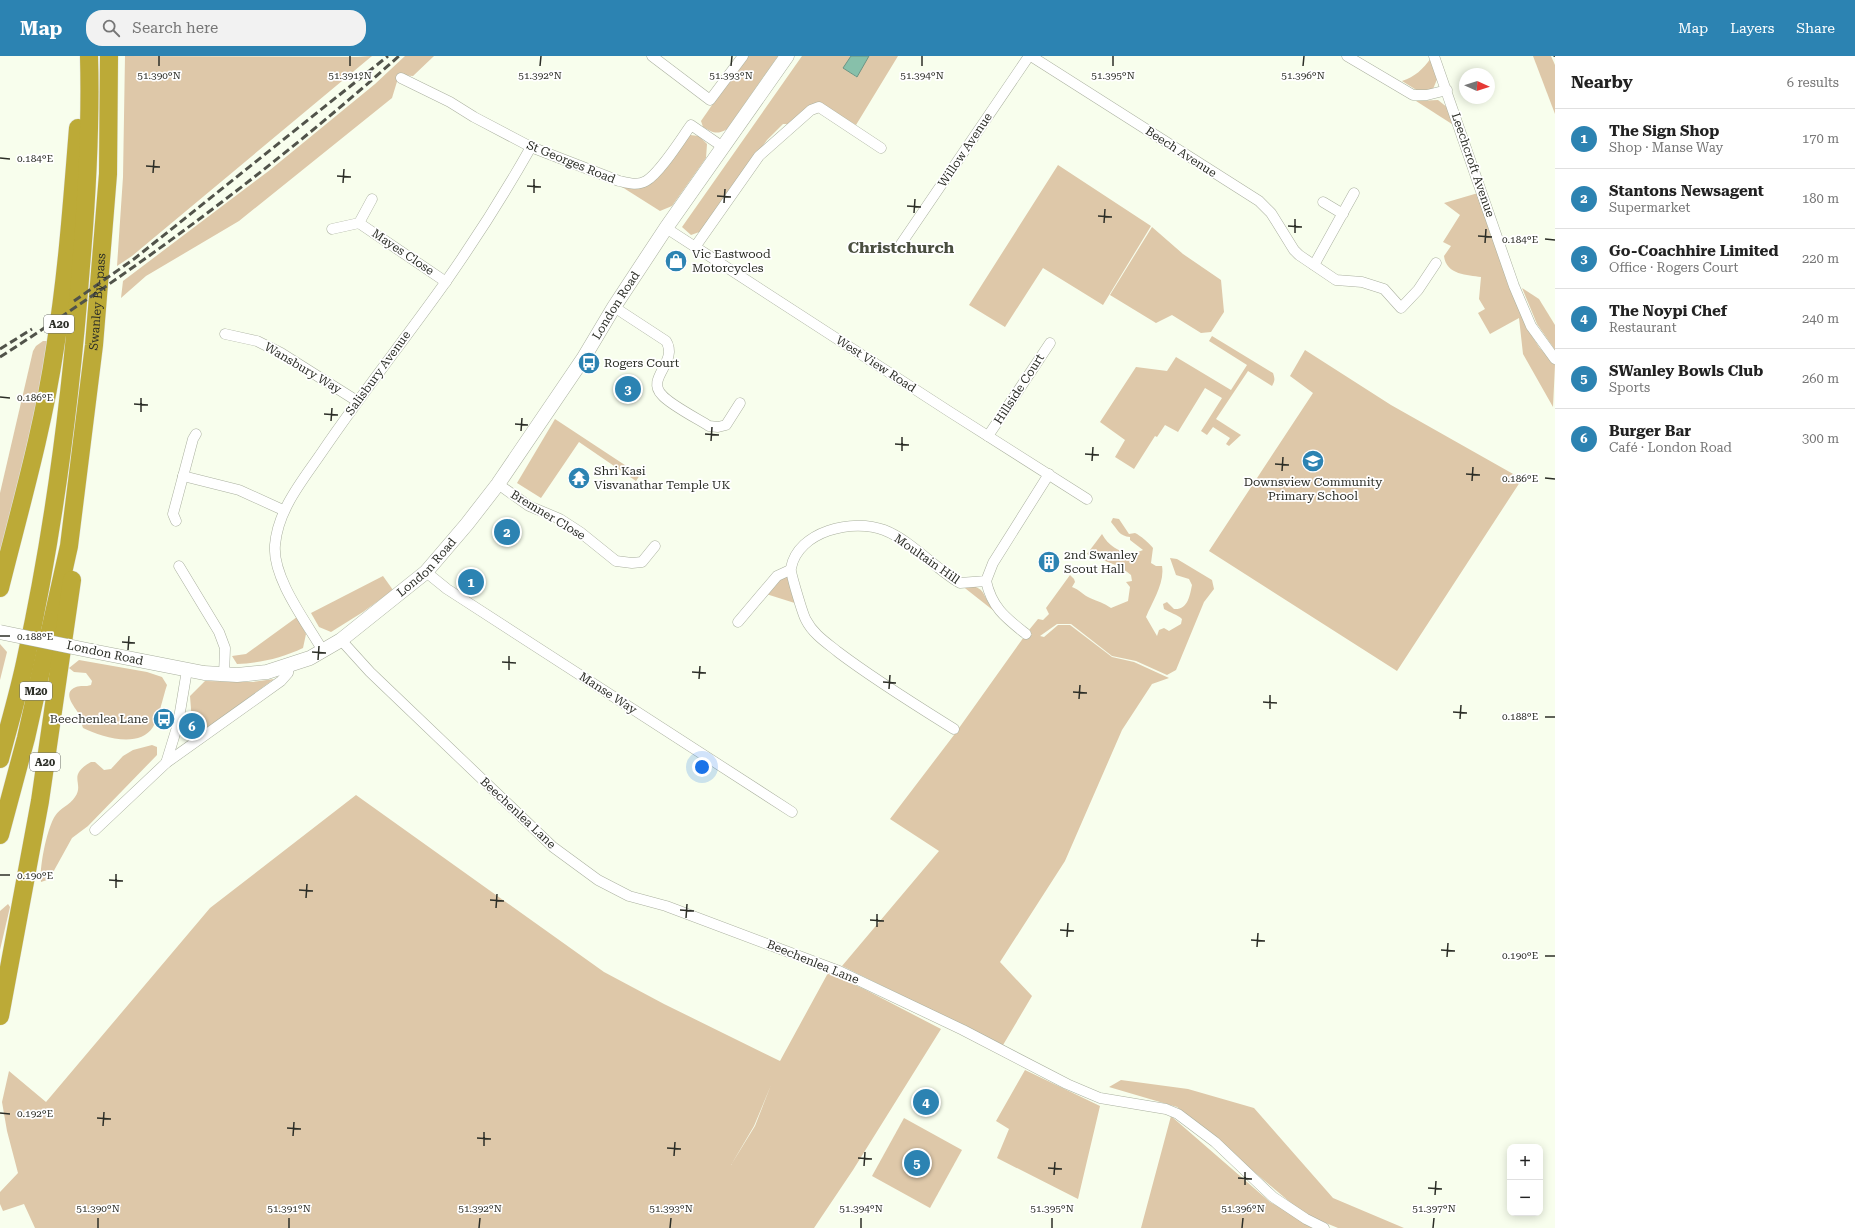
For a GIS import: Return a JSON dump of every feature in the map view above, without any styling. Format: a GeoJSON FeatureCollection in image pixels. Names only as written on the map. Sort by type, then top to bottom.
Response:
{"type":"FeatureCollection","features":[{"type":"Feature","properties":{"kind":"highway","name":"A20"},"geometry":{"type":"LineString","coordinates":[[0,588],[32,464],[55,349],[68,257],[84,56]]}},
{"type":"Feature","properties":{"kind":"highway","name":"M20"},"geometry":{"type":"LineString","coordinates":[[0,759],[26,659],[48,542],[75,350],[88,176],[90,91],[89,56]]}},
{"type":"Feature","properties":{"kind":"highway","name":"Swanley By-pass"},"geometry":{"type":"LineString","coordinates":[[69,546],[94,345],[108,174],[109,56]]}},
{"type":"Feature","properties":{"kind":"highway","name":"A20"},"geometry":{"type":"LineString","coordinates":[[0,1016],[40,801],[69,606],[73,574],[69,546]]}},
{"type":"Feature","properties":{"kind":"highway","name":"M20"},"geometry":{"type":"LineString","coordinates":[[0,836],[26,738],[69,546]]}},
{"type":"Feature","properties":{"kind":"main road","name":"London Road"},"geometry":{"type":"LineString","coordinates":[[0,632],[187,670],[224,675],[253,674],[289,666],[341,640],[426,572],[467,524],[498,484],[584,359],[614,307],[666,228],[787,56]]}},
{"type":"Feature","properties":{"kind":"street"},"geometry":{"type":"LineString","coordinates":[[652,56],[710,100],[744,56]]}},
{"type":"Feature","properties":{"kind":"street","name":"Willow Avenue"},"geometry":{"type":"LineString","coordinates":[[901,244],[1030,56]]}},
{"type":"Feature","properties":{"kind":"street","name":"Beech Avenue"},"geometry":{"type":"LineString","coordinates":[[1030,56],[1259,201],[1271,213],[1294,250],[1336,280],[1362,282],[1384,289],[1401,308],[1418,290],[1436,263]]}},
{"type":"Feature","properties":{"kind":"street"},"geometry":{"type":"LineString","coordinates":[[1347,56],[1413,95],[1427,95],[1447,90]]}},
{"type":"Feature","properties":{"kind":"street","name":"Leechcroft Avenue"},"geometry":{"type":"LineString","coordinates":[[1434,56],[1514,286],[1531,326],[1555,359]]}},
{"type":"Feature","properties":{"kind":"street","name":"St Georges Road"},"geometry":{"type":"LineString","coordinates":[[401,78],[450,102],[531,148],[619,181],[633,184],[646,181],[656,172],[691,125],[723,147]]}},
{"type":"Feature","properties":{"kind":"street"},"geometry":{"type":"LineString","coordinates":[[695,247],[759,156],[811,110],[819,108],[881,148]]}},
{"type":"Feature","properties":{"kind":"street","name":"Salisbury Avenue"},"geometry":{"type":"LineString","coordinates":[[323,650],[278,570],[275,545],[283,510],[357,401],[446,282],[490,218],[531,148]]}},
{"type":"Feature","properties":{"kind":"street"},"geometry":{"type":"LineString","coordinates":[[1314,265],[1354,193]]}},
{"type":"Feature","properties":{"kind":"street","name":"Mayes Close"},"geometry":{"type":"LineString","coordinates":[[359,223],[372,198]]}},
{"type":"Feature","properties":{"kind":"street"},"geometry":{"type":"LineString","coordinates":[[1324,202],[1342,214]]}},
{"type":"Feature","properties":{"kind":"street","name":"Mayes Close"},"geometry":{"type":"LineString","coordinates":[[332,229],[359,223],[446,282]]}},
{"type":"Feature","properties":{"kind":"street","name":"West View Road"},"geometry":{"type":"LineString","coordinates":[[666,228],[988,436],[1087,498]]}},
{"type":"Feature","properties":{"kind":"street"},"geometry":{"type":"LineString","coordinates":[[614,307],[666,341],[670,348],[670,357],[658,378],[658,386],[661,395],[709,426],[718,427],[726,425],[740,403]]}},
{"type":"Feature","properties":{"kind":"street","name":"Wansbury Way"},"geometry":{"type":"LineString","coordinates":[[225,334],[257,341],[281,353],[357,401]]}},
{"type":"Feature","properties":{"kind":"street","name":"Hillside Court"},"geometry":{"type":"LineString","coordinates":[[988,436],[1050,343]]}},
{"type":"Feature","properties":{"kind":"street"},"geometry":{"type":"LineString","coordinates":[[176,521],[173,514],[193,439],[196,434]]}},
{"type":"Feature","properties":{"kind":"street"},"geometry":{"type":"LineString","coordinates":[[1026,634],[1001,614],[990,596],[986,581],[993,563],[1049,474]]}},
{"type":"Feature","properties":{"kind":"street"},"geometry":{"type":"LineString","coordinates":[[183,476],[239,490],[283,510]]}},
{"type":"Feature","properties":{"kind":"street","name":"Bremner Close"},"geometry":{"type":"LineString","coordinates":[[498,484],[529,506],[560,519],[580,532],[616,561],[632,564],[642,562],[655,546]]}},
{"type":"Feature","properties":{"kind":"street","name":"Moultain Hill"},"geometry":{"type":"LineString","coordinates":[[790,570],[795,558],[816,535],[850,525],[863,525],[883,530],[898,537],[960,583],[986,581]]}},
{"type":"Feature","properties":{"kind":"street"},"geometry":{"type":"LineString","coordinates":[[179,566],[219,632],[225,648],[224,675]]}},
{"type":"Feature","properties":{"kind":"street"},"geometry":{"type":"LineString","coordinates":[[738,622],[777,576],[790,570],[806,620],[818,635],[872,678],[954,729]]}},
{"type":"Feature","properties":{"kind":"street","name":"Manse Way"},"geometry":{"type":"LineString","coordinates":[[426,572],[460,597],[792,812]]}},
{"type":"Feature","properties":{"kind":"street","name":"Beechenlea Lane"},"geometry":{"type":"LineString","coordinates":[[341,640],[370,672],[553,847],[598,880],[629,896],[666,906],[834,969],[963,1030],[1067,1084],[1100,1098],[1166,1109],[1178,1114],[1215,1142],[1273,1197],[1306,1219],[1324,1228]]}},
{"type":"Feature","properties":{"kind":"street"},"geometry":{"type":"LineString","coordinates":[[95,830],[166,763],[281,681],[288,673],[289,666]]}},
{"type":"Feature","properties":{"kind":"street"},"geometry":{"type":"LineString","coordinates":[[166,763],[178,724],[187,670]]}},
{"type":"Feature","properties":{"kind":"shaded area"},"geometry":{"type":"Polygon","coordinates":[[[125,56],[372,56],[132,256],[117,266],[123,177],[125,56]]]}},
{"type":"Feature","properties":{"kind":"shaded area"},"geometry":{"type":"Polygon","coordinates":[[[405,56],[434,56],[413,76],[399,75],[392,98],[239,221],[146,276],[121,298],[123,281],[270,170],[375,84],[405,56]]]}},
{"type":"Feature","properties":{"kind":"shaded area"},"geometry":{"type":"Polygon","coordinates":[[[746,56],[778,56],[727,129],[718,133],[710,131],[703,127],[701,121],[746,56]]]}},
{"type":"Feature","properties":{"kind":"shaded area"},"geometry":{"type":"Polygon","coordinates":[[[802,56],[851,56],[844,68],[856,77],[869,56],[898,56],[856,125],[823,105],[813,104],[790,124],[783,124],[767,140],[702,231],[691,235],[682,227],[802,56]]]}},
{"type":"Feature","properties":{"kind":"shaded area"},"geometry":{"type":"Polygon","coordinates":[[[851,56],[869,56],[857,77],[843,68],[851,56]]]}},
{"type":"Feature","properties":{"kind":"shaded area"},"geometry":{"type":"Polygon","coordinates":[[[1533,56],[1551,56],[1555,65],[1555,114],[1533,56]]]}},
{"type":"Feature","properties":{"kind":"shaded area"},"geometry":{"type":"Polygon","coordinates":[[[1431,58],[1438,77],[1433,89],[1418,91],[1402,81],[1418,72],[1431,58]]]}},
{"type":"Feature","properties":{"kind":"shaded area"},"geometry":{"type":"Polygon","coordinates":[[[1438,100],[1448,108],[1455,126],[1416,101],[1438,100]]]}},
{"type":"Feature","properties":{"kind":"shaded area"},"geometry":{"type":"Polygon","coordinates":[[[690,135],[699,136],[707,144],[706,158],[672,206],[660,211],[622,187],[622,185],[634,187],[690,135]]]}},
{"type":"Feature","properties":{"kind":"shaded area"},"geometry":{"type":"Polygon","coordinates":[[[1058,165],[1151,226],[1103,305],[1043,268],[1005,327],[969,305],[1058,165]]]}},
{"type":"Feature","properties":{"kind":"shaded area"},"geometry":{"type":"Polygon","coordinates":[[[1478,193],[1527,328],[1539,347],[1555,365],[1553,407],[1523,354],[1519,318],[1490,334],[1478,313],[1485,309],[1479,299],[1481,277],[1458,273],[1449,267],[1446,262],[1444,256],[1451,246],[1443,242],[1460,215],[1444,203],[1478,193]]]}},
{"type":"Feature","properties":{"kind":"shaded area"},"geometry":{"type":"Polygon","coordinates":[[[1152,227],[1183,254],[1221,280],[1224,312],[1211,332],[1201,333],[1172,315],[1156,323],[1110,295],[1152,227]]]}},
{"type":"Feature","properties":{"kind":"shaded area"},"geometry":{"type":"Polygon","coordinates":[[[1522,288],[1539,299],[1555,325],[1555,350],[1537,324],[1522,288]]]}},
{"type":"Feature","properties":{"kind":"shaded area"},"geometry":{"type":"Polygon","coordinates":[[[1212,336],[1274,375],[1274,383],[1272,386],[1248,371],[1216,419],[1241,435],[1229,446],[1226,444],[1230,438],[1213,427],[1207,435],[1201,431],[1222,398],[1205,388],[1178,432],[1165,425],[1157,437],[1155,436],[1134,469],[1115,457],[1125,440],[1100,422],[1136,367],[1167,371],[1176,357],[1231,390],[1247,365],[1209,341],[1212,336]]]}},
{"type":"Feature","properties":{"kind":"shaded area"},"geometry":{"type":"Polygon","coordinates":[[[43,341],[47,341],[49,351],[0,559],[0,493],[33,351],[36,346],[43,341]]]}},
{"type":"Feature","properties":{"kind":"shaded area"},"geometry":{"type":"Polygon","coordinates":[[[1305,350],[1391,405],[1522,479],[1397,671],[1209,551],[1313,393],[1290,376],[1305,350]]]}},
{"type":"Feature","properties":{"kind":"shaded area"},"geometry":{"type":"Polygon","coordinates":[[[555,419],[640,475],[636,481],[579,442],[541,498],[517,483],[555,419]]]}},
{"type":"Feature","properties":{"kind":"shaded area"},"geometry":{"type":"Polygon","coordinates":[[[1113,518],[1119,519],[1129,534],[1135,533],[1150,544],[1153,548],[1151,563],[1156,566],[1162,566],[1162,579],[1160,586],[1146,617],[1157,636],[1159,630],[1164,628],[1169,631],[1181,624],[1182,619],[1164,609],[1163,604],[1167,602],[1174,609],[1179,609],[1188,601],[1192,585],[1189,579],[1176,575],[1170,558],[1177,559],[1212,580],[1214,589],[1204,602],[1176,670],[1167,675],[1136,661],[1112,656],[1071,624],[1057,624],[1040,636],[1044,637],[1058,625],[1070,625],[1112,657],[1134,662],[1169,678],[1152,684],[1122,730],[1065,861],[1000,962],[1032,996],[1003,1045],[842,966],[939,851],[890,819],[954,735],[1026,634],[1032,635],[1029,630],[1038,619],[1043,620],[1049,614],[1046,608],[1070,575],[1075,582],[1072,587],[1088,597],[1111,608],[1128,601],[1130,587],[1126,582],[1132,581],[1131,575],[1115,565],[1087,554],[1102,534],[1114,548],[1131,553],[1143,550],[1130,540],[1130,537],[1119,532],[1111,522],[1113,518]]]}},
{"type":"Feature","properties":{"kind":"shaded area"},"geometry":{"type":"Polygon","coordinates":[[[790,570],[801,605],[763,593],[790,570]]]}},
{"type":"Feature","properties":{"kind":"shaded area"},"geometry":{"type":"Polygon","coordinates":[[[383,576],[393,590],[363,612],[331,632],[319,627],[311,613],[383,576]]]}},
{"type":"Feature","properties":{"kind":"shaded area"},"geometry":{"type":"Polygon","coordinates":[[[961,585],[975,587],[982,591],[994,611],[961,585]]]}},
{"type":"Feature","properties":{"kind":"shaded area"},"geometry":{"type":"Polygon","coordinates":[[[297,617],[306,634],[303,648],[287,655],[271,659],[237,664],[232,656],[246,654],[297,617]]]}},
{"type":"Feature","properties":{"kind":"shaded area"},"geometry":{"type":"Polygon","coordinates":[[[0,644],[7,652],[0,680],[0,644]]]}},
{"type":"Feature","properties":{"kind":"shaded area"},"geometry":{"type":"Polygon","coordinates":[[[79,660],[147,672],[162,677],[167,685],[155,723],[147,734],[139,738],[120,739],[100,735],[83,728],[80,716],[69,697],[71,690],[76,687],[91,685],[92,681],[86,673],[74,672],[69,668],[79,660]]]}},
{"type":"Feature","properties":{"kind":"shaded area"},"geometry":{"type":"Polygon","coordinates":[[[274,679],[205,730],[200,730],[192,722],[190,696],[205,681],[253,682],[274,679]]]}},
{"type":"Feature","properties":{"kind":"shaded area"},"geometry":{"type":"Polygon","coordinates":[[[152,745],[157,747],[157,755],[88,826],[72,838],[51,876],[47,880],[41,882],[42,858],[49,829],[57,813],[75,797],[78,792],[77,780],[79,771],[91,762],[95,762],[104,770],[111,769],[123,756],[133,750],[152,745]]]}},
{"type":"Feature","properties":{"kind":"shaded area"},"geometry":{"type":"Polygon","coordinates":[[[356,795],[604,972],[664,1004],[780,1061],[828,973],[864,989],[941,1029],[853,1170],[814,1228],[35,1228],[24,1204],[3,1211],[0,1204],[0,1192],[18,1173],[7,1131],[2,1102],[9,1071],[46,1102],[210,908],[356,795]],[[771,1085],[754,1126],[731,1165],[755,1126],[771,1085]]]}},
{"type":"Feature","properties":{"kind":"shaded area"},"geometry":{"type":"Polygon","coordinates":[[[8,904],[10,907],[0,950],[0,911],[8,904]]]}},
{"type":"Feature","properties":{"kind":"shaded area"},"geometry":{"type":"Polygon","coordinates":[[[1025,1070],[1100,1106],[1078,1199],[997,1158],[1009,1129],[996,1121],[1025,1070]]]}},
{"type":"Feature","properties":{"kind":"shaded area"},"geometry":{"type":"Polygon","coordinates":[[[1121,1080],[1188,1089],[1254,1108],[1333,1198],[1404,1228],[1338,1228],[1304,1214],[1177,1107],[1109,1087],[1121,1080]]]}},
{"type":"Feature","properties":{"kind":"shaded area"},"geometry":{"type":"Polygon","coordinates":[[[1171,1116],[1270,1202],[1318,1228],[1141,1228],[1171,1116]]]}},
{"type":"Feature","properties":{"kind":"shaded area"},"geometry":{"type":"Polygon","coordinates":[[[904,1118],[962,1150],[930,1208],[872,1176],[904,1118]]]}},
{"type":"Feature","properties":{"kind":"railway"},"geometry":{"type":"LineString","coordinates":[[74,301],[134,259],[388,56]]}},
{"type":"Feature","properties":{"kind":"railway"},"geometry":{"type":"LineString","coordinates":[[0,357],[104,288],[206,214],[304,137],[399,56]]}},
{"type":"Feature","properties":{"kind":"railway"},"geometry":{"type":"LineString","coordinates":[[0,349],[32,329]]}},
{"type":"Feature","properties":{"kind":"place","name":"Vic Eastwood Motorcycles"},"geometry":{"type":"Point","coordinates":[676,261]}},
{"type":"Feature","properties":{"kind":"place","name":"Rogers Court"},"geometry":{"type":"Point","coordinates":[589,363]}},
{"type":"Feature","properties":{"kind":"place","name":"Go-Coachhire Limited"},"geometry":{"type":"Point","coordinates":[628,389]}},
{"type":"Feature","properties":{"kind":"place","name":"Downsview Community Primary School"},"geometry":{"type":"Point","coordinates":[1313,461]}},
{"type":"Feature","properties":{"kind":"place","name":"Shri Kasi Visvanathar Temple UK"},"geometry":{"type":"Point","coordinates":[579,478]}},
{"type":"Feature","properties":{"kind":"place","name":"Stantons Newsagent"},"geometry":{"type":"Point","coordinates":[507,532]}},
{"type":"Feature","properties":{"kind":"place","name":"2nd Swanley Scout Hall"},"geometry":{"type":"Point","coordinates":[1049,562]}},
{"type":"Feature","properties":{"kind":"place","name":"The Sign Shop"},"geometry":{"type":"Point","coordinates":[471,582]}},
{"type":"Feature","properties":{"kind":"place","name":"Beechenlea Lane"},"geometry":{"type":"Point","coordinates":[164,719]}},
{"type":"Feature","properties":{"kind":"place","name":"Burger Bar"},"geometry":{"type":"Point","coordinates":[192,726]}},
{"type":"Feature","properties":{"kind":"place","name":"The Noypi Chef"},"geometry":{"type":"Point","coordinates":[926,1102]}},
{"type":"Feature","properties":{"kind":"place","name":"SWanley Bowls Club"},"geometry":{"type":"Point","coordinates":[917,1163]}},
{"type":"Feature","properties":{"kind":"district","name":"Christchurch"},"geometry":{"type":"Point","coordinates":[901,247]}}]}
